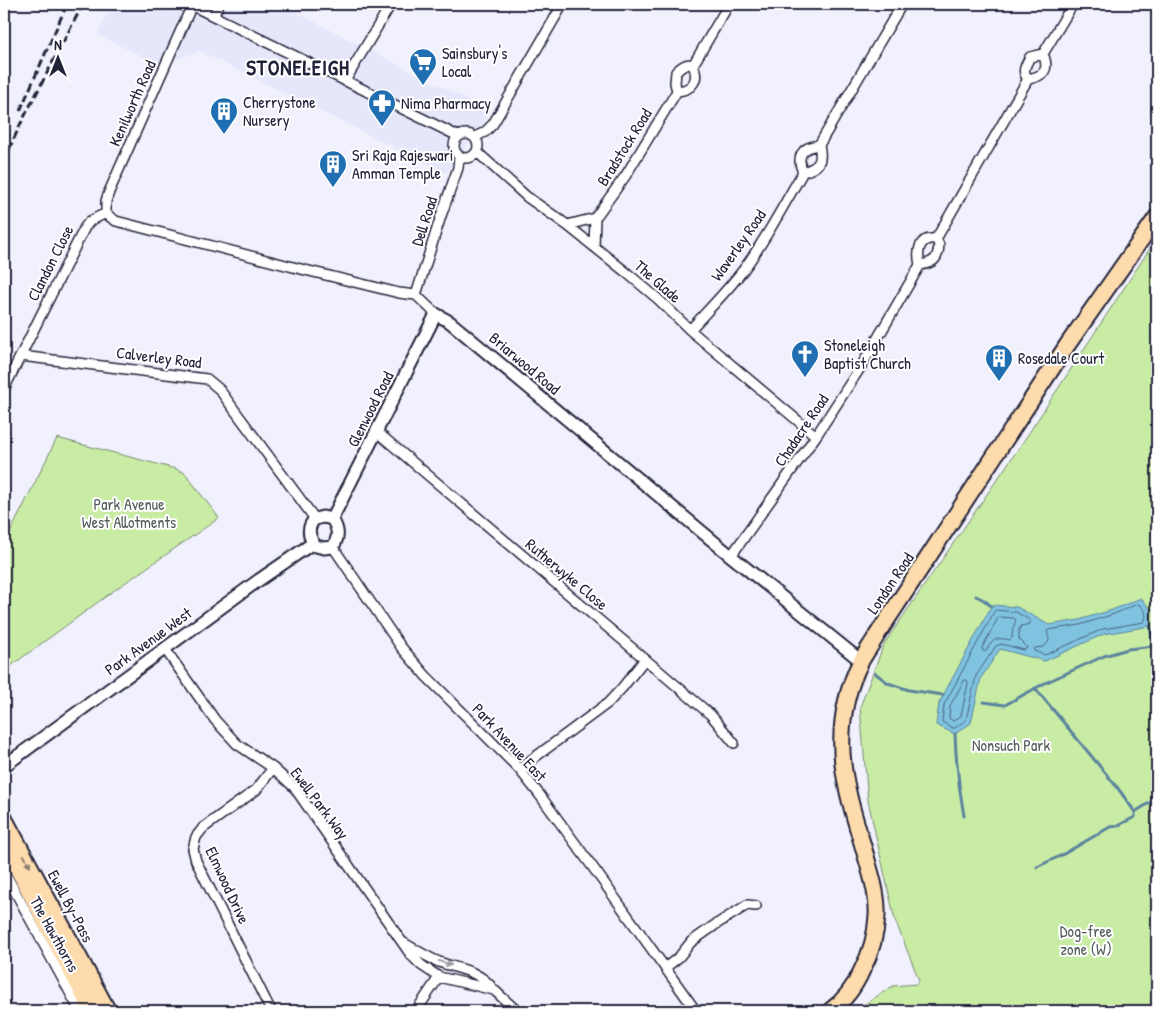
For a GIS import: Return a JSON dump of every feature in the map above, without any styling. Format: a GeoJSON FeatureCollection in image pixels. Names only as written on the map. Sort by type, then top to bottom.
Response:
{"type":"FeatureCollection","features":[{"type":"Feature","properties":{"kind":"highway","name":"London Road"},"geometry":{"type":"LineString","coordinates":[[830,1011],[846,996],[862,972],[873,943],[878,915],[875,889],[849,796],[843,764],[842,732],[844,710],[849,690],[861,661],[877,635],[1068,344],[1157,217]]}},
{"type":"Feature","properties":{"kind":"highway","name":"Ewell By-Pass"},"geometry":{"type":"LineString","coordinates":[[4,818],[108,1011]]}},
{"type":"Feature","properties":{"kind":"highway","name":"Ewell By-Pass"},"geometry":{"type":"LineString","coordinates":[[4,843],[92,1011]]}},
{"type":"Feature","properties":{"kind":"street"},"geometry":{"type":"LineString","coordinates":[[190,4],[458,136]]}},
{"type":"Feature","properties":{"kind":"street","name":"Kenilworth Road"},"geometry":{"type":"LineString","coordinates":[[106,213],[106,201],[109,192],[190,4]]}},
{"type":"Feature","properties":{"kind":"street"},"geometry":{"type":"LineString","coordinates":[[212,16],[219,4]]}},
{"type":"Feature","properties":{"kind":"street"},"geometry":{"type":"LineString","coordinates":[[345,81],[392,4]]}},
{"type":"Feature","properties":{"kind":"street"},"geometry":{"type":"LineString","coordinates":[[475,137],[485,132],[494,124],[564,4]]}},
{"type":"Feature","properties":{"kind":"street","name":"Bradstock Road"},"geometry":{"type":"LineString","coordinates":[[677,91],[687,90],[696,79],[693,65],[729,4]]}},
{"type":"Feature","properties":{"kind":"street","name":"Waverley Road"},"geometry":{"type":"LineString","coordinates":[[690,330],[736,280],[758,249],[803,172],[819,164],[821,159],[819,145],[902,4]]}},
{"type":"Feature","properties":{"kind":"street","name":"Chadacre Road"},"geometry":{"type":"LineString","coordinates":[[1028,80],[1025,76],[1024,68],[1030,56],[1043,54],[1074,4]]}},
{"type":"Feature","properties":{"kind":"street","name":"Chadacre Road"},"geometry":{"type":"LineString","coordinates":[[936,240],[1028,80],[1043,74],[1046,61],[1043,54]]}},
{"type":"Feature","properties":{"kind":"street","name":"Bradstock Road"},"geometry":{"type":"LineString","coordinates":[[596,218],[626,175],[677,91],[675,83],[676,72],[685,65],[693,65]]}},
{"type":"Feature","properties":{"kind":"street"},"geometry":{"type":"LineString","coordinates":[[468,133],[475,137],[479,144],[477,152],[471,157],[462,158],[459,156],[454,150],[455,139],[458,136],[468,133]]}},
{"type":"Feature","properties":{"kind":"street","name":"Waverley Road"},"geometry":{"type":"LineString","coordinates":[[803,172],[799,158],[801,153],[811,146],[819,145]]}},
{"type":"Feature","properties":{"kind":"street","name":"The Glade"},"geometry":{"type":"LineString","coordinates":[[477,152],[527,196],[627,273],[690,330],[816,436]]}},
{"type":"Feature","properties":{"kind":"street","name":"Dell Road"},"geometry":{"type":"LineString","coordinates":[[416,295],[458,168],[459,156]]}},
{"type":"Feature","properties":{"kind":"street"},"geometry":{"type":"LineString","coordinates":[[106,213],[116,221],[345,280],[399,293],[416,295]]}},
{"type":"Feature","properties":{"kind":"street","name":"Clandon Close"},"geometry":{"type":"LineString","coordinates":[[4,389],[85,227],[90,221],[106,213]]}},
{"type":"Feature","properties":{"kind":"street"},"geometry":{"type":"LineString","coordinates":[[567,225],[596,218],[594,247]]}},
{"type":"Feature","properties":{"kind":"street","name":"Chadacre Road"},"geometry":{"type":"LineString","coordinates":[[731,556],[816,436],[862,365],[920,265],[918,253],[920,246],[930,238],[936,240],[939,245],[938,257],[932,262],[920,265]]}},
{"type":"Feature","properties":{"kind":"street","name":"Briarwood Road"},"geometry":{"type":"LineString","coordinates":[[416,295],[436,314],[458,329],[731,556],[861,661]]}},
{"type":"Feature","properties":{"kind":"street","name":"Glenwood Road"},"geometry":{"type":"LineString","coordinates":[[332,519],[436,314]]}},
{"type":"Feature","properties":{"kind":"street","name":"Calverley Road"},"geometry":{"type":"LineString","coordinates":[[21,356],[207,379],[219,389],[315,519]]}},
{"type":"Feature","properties":{"kind":"street","name":"Rutherwyke Close"},"geometry":{"type":"LineString","coordinates":[[377,432],[712,715],[734,743]]}},
{"type":"Feature","properties":{"kind":"street"},"geometry":{"type":"LineString","coordinates":[[323,517],[332,519],[338,533],[337,541],[333,547],[324,548],[316,546],[313,542],[309,534],[310,526],[315,519],[323,517]]}},
{"type":"Feature","properties":{"kind":"street","name":"Park Avenue West"},"geometry":{"type":"LineString","coordinates":[[4,766],[313,542]]}},
{"type":"Feature","properties":{"kind":"street","name":"Park Avenue East"},"geometry":{"type":"LineString","coordinates":[[333,547],[401,647],[439,690],[519,769],[696,1011]]}},
{"type":"Feature","properties":{"kind":"street","name":"Ewell Park Way"},"geometry":{"type":"LineString","coordinates":[[165,649],[215,720],[237,744],[273,768],[294,787],[411,955],[421,966],[439,977],[494,990]]}},
{"type":"Feature","properties":{"kind":"street"},"geometry":{"type":"LineString","coordinates":[[519,769],[608,703],[645,659]]}},
{"type":"Feature","properties":{"kind":"street","name":"Elmwood Drive"},"geometry":{"type":"LineString","coordinates":[[271,1011],[196,861],[193,849],[196,837],[203,828],[256,790],[273,768]]}},
{"type":"Feature","properties":{"kind":"street","name":"The Hawthorns"},"geometry":{"type":"LineString","coordinates":[[4,871],[80,1011]]}},
{"type":"Feature","properties":{"kind":"street"},"geometry":{"type":"LineString","coordinates":[[665,968],[680,957],[691,942],[715,925],[747,905],[756,906]]}},
{"type":"Feature","properties":{"kind":"street","name":"Ewell Park Way"},"geometry":{"type":"LineString","coordinates":[[402,942],[434,959],[473,973],[488,982],[494,990],[518,1011]]}},
{"type":"Feature","properties":{"kind":"street"},"geometry":{"type":"LineString","coordinates":[[416,1011],[439,977]]}},
{"type":"Feature","properties":{"kind":"shaded area"},"geometry":{"type":"Polygon","coordinates":[[[111,4],[280,4],[491,112],[446,173],[199,51],[160,65],[98,35],[111,4]]]}},
{"type":"Feature","properties":{"kind":"green space","name":"Nonsuch Park"},"geometry":{"type":"Polygon","coordinates":[[[1157,238],[1157,1011],[854,1011],[893,986],[917,984],[919,980],[895,920],[868,801],[860,707],[884,644],[1025,439],[1157,238]]]}},
{"type":"Feature","properties":{"kind":"green space","name":"Park Avenue West Allotments"},"geometry":{"type":"Polygon","coordinates":[[[57,438],[185,473],[219,518],[116,589],[4,671],[4,545],[57,438]]]}},
{"type":"Feature","properties":{"kind":"water"},"geometry":{"type":"Polygon","coordinates":[[[1141,598],[1151,610],[1150,626],[1104,634],[1045,661],[1000,649],[981,678],[971,723],[955,734],[936,725],[939,703],[992,605],[1017,607],[1049,625],[1079,620],[1112,610],[1141,598]]]}},
{"type":"Feature","properties":{"kind":"waterway"},"geometry":{"type":"LineString","coordinates":[[976,596],[991,606]]}},
{"type":"Feature","properties":{"kind":"waterway"},"geometry":{"type":"LineString","coordinates":[[1150,626],[1154,646],[1157,646]]}},
{"type":"Feature","properties":{"kind":"waterway"},"geometry":{"type":"LineString","coordinates":[[984,702],[1005,705],[1045,683],[1104,656],[1128,649],[1154,646]]}},
{"type":"Feature","properties":{"kind":"waterway"},"geometry":{"type":"LineString","coordinates":[[875,673],[888,683],[909,690],[943,695]]}},
{"type":"Feature","properties":{"kind":"waterway"},"geometry":{"type":"LineString","coordinates":[[1035,688],[1117,787],[1135,812],[1135,817],[1117,826],[1110,827],[1037,867]]}},
{"type":"Feature","properties":{"kind":"waterway"},"geometry":{"type":"LineString","coordinates":[[955,734],[964,816]]}},
{"type":"Feature","properties":{"kind":"waterway"},"geometry":{"type":"LineString","coordinates":[[1135,812],[1157,798]]}},
{"type":"Feature","properties":{"kind":"railway"},"geometry":{"type":"LineString","coordinates":[[20,111],[67,4]]}},
{"type":"Feature","properties":{"kind":"railway"},"geometry":{"type":"LineString","coordinates":[[4,161],[20,125],[83,4]]}},
{"type":"Feature","properties":{"kind":"place","name":"Sainsbury's Local"},"geometry":{"type":"Point","coordinates":[423,86]}},
{"type":"Feature","properties":{"kind":"place","name":"Nima Pharmacy"},"geometry":{"type":"Point","coordinates":[382,127]}},
{"type":"Feature","properties":{"kind":"place","name":"Cherrystone Nursery"},"geometry":{"type":"Point","coordinates":[224,135]}},
{"type":"Feature","properties":{"kind":"place","name":"Sri Raja Rajeswari Amman Temple"},"geometry":{"type":"Point","coordinates":[333,188]}},
{"type":"Feature","properties":{"kind":"place","name":"Stoneleigh Baptist Church"},"geometry":{"type":"Point","coordinates":[805,378]}},
{"type":"Feature","properties":{"kind":"place","name":"Rosedale Court"},"geometry":{"type":"Point","coordinates":[999,382]}},
{"type":"Feature","properties":{"kind":"district","name":"STONELEIGH"},"geometry":{"type":"Point","coordinates":[298,68]}},
{"type":"Feature","properties":{"kind":"park label","name":"Dog-free zone (W)"},"geometry":{"type":"Point","coordinates":[1086,940]}}]}
